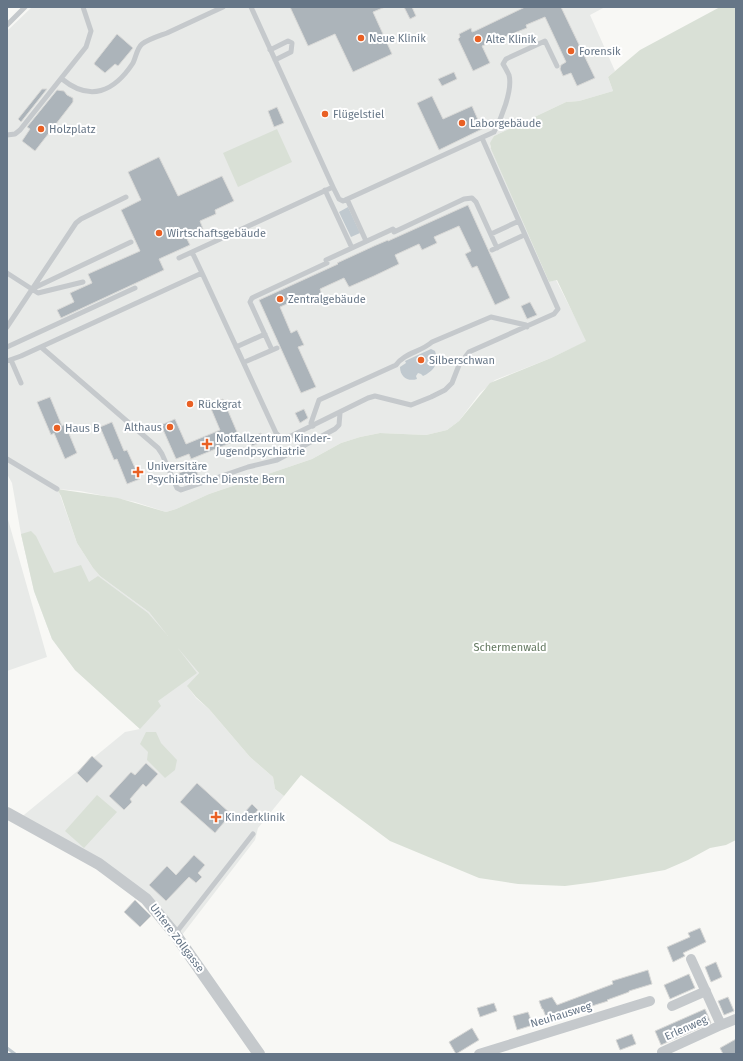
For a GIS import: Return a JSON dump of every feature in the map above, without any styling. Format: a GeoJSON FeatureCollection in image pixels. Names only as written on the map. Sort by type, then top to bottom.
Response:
{"type":"FeatureCollection","features":[{"type":"Feature","properties":{"kind":"street","name":"Untere Zollgasse"},"geometry":{"type":"LineString","coordinates":[[7,813],[99,864],[128,884],[146,899],[175,934],[259,1054]]}},
{"type":"Feature","properties":{"kind":"street","name":"Erlenweg"},"geometry":{"type":"LineString","coordinates":[[691,959],[721,1026]]}},
{"type":"Feature","properties":{"kind":"street"},"geometry":{"type":"LineString","coordinates":[[672,1006],[706,991]]}},
{"type":"Feature","properties":{"kind":"street","name":"Neuhausweg"},"geometry":{"type":"LineString","coordinates":[[479,1054],[650,1000]]}},
{"type":"Feature","properties":{"kind":"street","name":"Erlenweg"},"geometry":{"type":"LineString","coordinates":[[662,1052],[736,1019]]}},
{"type":"Feature","properties":{"kind":"lane"},"geometry":{"type":"LineString","coordinates":[[7,25],[25,7]]}},
{"type":"Feature","properties":{"kind":"lane"},"geometry":{"type":"LineString","coordinates":[[7,135],[15,134],[20,130],[83,52],[90,37],[90,25],[83,7]]}},
{"type":"Feature","properties":{"kind":"lane"},"geometry":{"type":"LineString","coordinates":[[62,79],[76,89],[84,92],[92,92],[106,88],[117,81],[128,69],[142,44],[223,7]]}},
{"type":"Feature","properties":{"kind":"lane"},"geometry":{"type":"LineString","coordinates":[[251,7],[340,201],[494,132],[505,107],[509,83],[509,75],[503,64],[504,60],[545,41],[557,66]]}},
{"type":"Feature","properties":{"kind":"lane"},"geometry":{"type":"LineString","coordinates":[[270,50],[288,41],[292,43],[291,52],[275,60]]}},
{"type":"Feature","properties":{"kind":"lane"},"geometry":{"type":"LineString","coordinates":[[192,252],[278,436],[281,438],[288,437],[375,396],[411,406],[445,390],[452,383],[459,365],[469,352],[554,314],[558,309],[482,138]]}},
{"type":"Feature","properties":{"kind":"lane"},"geometry":{"type":"LineString","coordinates":[[179,258],[333,187]]}},
{"type":"Feature","properties":{"kind":"lane"},"geometry":{"type":"LineString","coordinates":[[325,190],[352,248]]}},
{"type":"Feature","properties":{"kind":"lane"},"geometry":{"type":"LineString","coordinates":[[7,327],[76,223],[81,219],[126,197]]}},
{"type":"Feature","properties":{"kind":"lane"},"geometry":{"type":"LineString","coordinates":[[247,361],[274,349],[250,302],[252,298],[327,263],[326,260],[366,241],[393,229],[394,232],[468,198],[472,198],[476,202],[491,234],[495,249],[522,236]]}},
{"type":"Feature","properties":{"kind":"lane"},"geometry":{"type":"LineString","coordinates":[[347,199],[366,241]]}},
{"type":"Feature","properties":{"kind":"lane"},"geometry":{"type":"LineString","coordinates":[[491,234],[519,222]]}},
{"type":"Feature","properties":{"kind":"lane"},"geometry":{"type":"LineString","coordinates":[[32,289],[131,242]]}},
{"type":"Feature","properties":{"kind":"lane"},"geometry":{"type":"LineString","coordinates":[[7,273],[38,293],[83,282]]}},
{"type":"Feature","properties":{"kind":"lane"},"geometry":{"type":"LineString","coordinates":[[21,383],[9,360],[41,347],[202,273]]}},
{"type":"Feature","properties":{"kind":"lane"},"geometry":{"type":"LineString","coordinates":[[7,347],[135,288]]}},
{"type":"Feature","properties":{"kind":"lane"},"geometry":{"type":"LineString","coordinates":[[313,426],[312,422],[319,400],[396,365],[400,359],[432,342],[491,317],[526,324],[527,327]]}},
{"type":"Feature","properties":{"kind":"lane"},"geometry":{"type":"LineString","coordinates":[[236,347],[265,334]]}},
{"type":"Feature","properties":{"kind":"lane"},"geometry":{"type":"LineString","coordinates":[[41,347],[155,445],[162,454],[177,488],[181,490],[248,467],[277,460],[335,429],[339,425],[340,413]]}},
{"type":"Feature","properties":{"kind":"lane"},"geometry":{"type":"LineString","coordinates":[[7,459],[57,489]]}},
{"type":"Feature","properties":{"kind":"lane"},"geometry":{"type":"LineString","coordinates":[[175,934],[253,834]]}},
{"type":"Feature","properties":{"kind":"shaded area","name":"Universitäre Psychiatrische Dienste Bern"},"geometry":{"type":"Polygon","coordinates":[[[32,7],[605,7],[590,15],[615,71],[608,77],[613,91],[579,101],[566,102],[494,136],[490,146],[549,282],[556,280],[587,341],[551,358],[495,380],[480,393],[459,421],[447,430],[426,435],[380,433],[360,437],[341,443],[312,459],[209,494],[166,512],[135,502],[80,491],[58,489],[77,543],[93,568],[100,576],[149,612],[199,673],[188,687],[196,698],[209,709],[250,757],[273,777],[275,789],[284,796],[258,828],[255,840],[179,939],[153,906],[19,819],[125,732],[140,729],[75,670],[52,639],[34,591],[21,534],[12,483],[7,474],[7,31],[32,7]]]}},
{"type":"Feature","properties":{"kind":"shaded area"},"geometry":{"type":"Polygon","coordinates":[[[348,207],[360,233],[351,237],[339,212],[348,207]]]}},
{"type":"Feature","properties":{"kind":"shaded area"},"geometry":{"type":"Polygon","coordinates":[[[431,349],[435,351],[436,355],[436,363],[433,369],[423,376],[418,373],[416,376],[417,379],[414,380],[405,378],[401,374],[400,367],[406,363],[405,361],[431,349]]]}},
{"type":"Feature","properties":{"kind":"shaded area"},"geometry":{"type":"Polygon","coordinates":[[[7,516],[47,657],[7,671],[7,516]]]}},
{"type":"Feature","properties":{"kind":"green space","name":"Schermenwald"},"geometry":{"type":"Polygon","coordinates":[[[720,7],[736,7],[736,840],[726,845],[710,848],[665,870],[596,882],[565,886],[518,884],[479,878],[390,841],[301,775],[284,796],[275,789],[273,777],[250,757],[187,686],[199,673],[177,647],[197,673],[158,701],[161,706],[140,729],[75,670],[52,639],[34,591],[21,534],[31,531],[36,536],[54,573],[81,565],[89,582],[98,576],[148,613],[168,636],[149,612],[100,576],[93,568],[77,543],[61,496],[57,489],[118,498],[166,512],[209,494],[312,459],[341,443],[360,437],[380,433],[426,435],[447,430],[459,421],[490,383],[551,358],[586,341],[557,280],[549,282],[491,149],[490,143],[494,136],[566,102],[579,101],[613,91],[608,77],[640,50],[720,7]]]}},
{"type":"Feature","properties":{"kind":"green space"},"geometry":{"type":"Polygon","coordinates":[[[277,129],[292,162],[238,187],[223,153],[277,129]]]}},
{"type":"Feature","properties":{"kind":"green space"},"geometry":{"type":"Polygon","coordinates":[[[146,732],[156,732],[161,743],[177,760],[175,770],[165,778],[147,760],[148,752],[140,744],[146,732]]]}},
{"type":"Feature","properties":{"kind":"green space"},"geometry":{"type":"Polygon","coordinates":[[[97,795],[117,812],[84,848],[65,831],[97,795]]]}},
{"type":"Feature","properties":{"kind":"building","name":"Neue Klinik"},"geometry":{"type":"Polygon","coordinates":[[[290,7],[385,7],[373,12],[392,54],[353,72],[335,34],[308,46],[290,7]]]}},
{"type":"Feature","properties":{"kind":"building"},"geometry":{"type":"Polygon","coordinates":[[[404,7],[412,7],[416,16],[410,19],[404,7]]]}},
{"type":"Feature","properties":{"kind":"building","name":"Alte Klinik"},"geometry":{"type":"Polygon","coordinates":[[[525,7],[561,7],[595,78],[577,86],[571,73],[563,76],[560,69],[561,65],[566,62],[545,17],[526,25],[527,28],[482,46],[490,63],[473,71],[458,39],[460,37],[459,34],[471,28],[472,32],[475,31],[525,7]]]}},
{"type":"Feature","properties":{"kind":"building"},"geometry":{"type":"Polygon","coordinates":[[[117,34],[133,48],[118,66],[115,64],[105,73],[94,64],[117,34]]]}},
{"type":"Feature","properties":{"kind":"building"},"geometry":{"type":"Polygon","coordinates":[[[454,72],[457,79],[442,86],[438,79],[454,72]]]}},
{"type":"Feature","properties":{"kind":"building"},"geometry":{"type":"Polygon","coordinates":[[[42,89],[47,89],[21,122],[18,119],[42,89]]]}},
{"type":"Feature","properties":{"kind":"building","name":"Holzplatz"},"geometry":{"type":"Polygon","coordinates":[[[57,90],[64,91],[67,95],[73,98],[73,102],[35,151],[22,141],[30,129],[27,127],[57,90]]]}},
{"type":"Feature","properties":{"kind":"building","name":"Laborgebäude"},"geometry":{"type":"Polygon","coordinates":[[[432,96],[443,119],[472,106],[482,129],[439,150],[417,103],[432,96]]]}},
{"type":"Feature","properties":{"kind":"building"},"geometry":{"type":"Polygon","coordinates":[[[277,107],[284,123],[274,127],[268,111],[277,107]]]}},
{"type":"Feature","properties":{"kind":"building","name":"Wirtschaftsgebäude"},"geometry":{"type":"Polygon","coordinates":[[[159,157],[178,196],[222,176],[234,201],[215,210],[216,214],[200,221],[203,229],[186,237],[190,245],[159,259],[164,270],[61,318],[57,310],[74,302],[70,293],[92,283],[88,274],[140,251],[121,210],[141,200],[128,172],[159,157]]]}},
{"type":"Feature","properties":{"kind":"building","name":"Zentralgebäude"},"geometry":{"type":"Polygon","coordinates":[[[468,205],[510,298],[495,305],[477,266],[472,268],[465,254],[471,251],[459,226],[434,237],[437,243],[422,250],[419,244],[395,255],[399,264],[374,276],[349,287],[344,278],[320,289],[322,295],[308,302],[305,296],[280,307],[291,333],[297,330],[304,345],[298,347],[316,387],[301,393],[259,300],[374,246],[468,205]]]}},
{"type":"Feature","properties":{"kind":"building"},"geometry":{"type":"Polygon","coordinates":[[[530,302],[537,315],[527,319],[521,306],[530,302]]]}},
{"type":"Feature","properties":{"kind":"building","name":"Haus B"},"geometry":{"type":"Polygon","coordinates":[[[50,397],[62,426],[65,424],[77,453],[65,459],[54,433],[51,435],[37,402],[50,397]]]}},
{"type":"Feature","properties":{"kind":"building","name":"Althaus"},"geometry":{"type":"Polygon","coordinates":[[[223,399],[240,439],[191,459],[189,454],[176,459],[161,425],[175,419],[186,444],[220,430],[209,404],[223,399]]]}},
{"type":"Feature","properties":{"kind":"building"},"geometry":{"type":"Polygon","coordinates":[[[304,409],[308,418],[300,423],[295,413],[304,409]]]}},
{"type":"Feature","properties":{"kind":"building"},"geometry":{"type":"Polygon","coordinates":[[[112,422],[124,451],[127,450],[140,479],[127,484],[117,459],[114,460],[100,427],[112,422]]]}},
{"type":"Feature","properties":{"kind":"building"},"geometry":{"type":"Polygon","coordinates":[[[261,433],[264,441],[252,446],[249,438],[261,433]]]}},
{"type":"Feature","properties":{"kind":"building"},"geometry":{"type":"Polygon","coordinates":[[[195,467],[198,480],[184,485],[179,473],[195,467]]]}},
{"type":"Feature","properties":{"kind":"building"},"geometry":{"type":"Polygon","coordinates":[[[92,756],[103,766],[87,783],[77,773],[92,756]]]}},
{"type":"Feature","properties":{"kind":"building"},"geometry":{"type":"Polygon","coordinates":[[[146,763],[158,774],[146,787],[143,784],[130,799],[132,802],[124,810],[109,796],[131,772],[135,775],[146,763]]]}},
{"type":"Feature","properties":{"kind":"building"},"geometry":{"type":"Polygon","coordinates":[[[197,783],[231,814],[215,833],[180,802],[197,783]]]}},
{"type":"Feature","properties":{"kind":"building"},"geometry":{"type":"Polygon","coordinates":[[[252,804],[258,810],[250,819],[244,813],[252,804]]]}},
{"type":"Feature","properties":{"kind":"building"},"geometry":{"type":"Polygon","coordinates":[[[194,855],[205,865],[198,873],[202,877],[196,883],[189,877],[166,901],[149,885],[167,866],[176,875],[194,855]]]}},
{"type":"Feature","properties":{"kind":"building"},"geometry":{"type":"Polygon","coordinates":[[[135,900],[151,916],[140,927],[124,912],[135,900]]]}},
{"type":"Feature","properties":{"kind":"building"},"geometry":{"type":"Polygon","coordinates":[[[700,928],[706,942],[683,953],[685,956],[673,962],[667,947],[690,937],[688,933],[700,928]]]}},
{"type":"Feature","properties":{"kind":"building"},"geometry":{"type":"Polygon","coordinates":[[[716,962],[722,977],[711,982],[705,967],[716,962]]]}},
{"type":"Feature","properties":{"kind":"building"},"geometry":{"type":"Polygon","coordinates":[[[648,970],[652,984],[629,991],[607,1000],[608,1001],[547,1020],[539,1001],[552,997],[557,1005],[613,984],[612,981],[648,970]]]}},
{"type":"Feature","properties":{"kind":"building"},"geometry":{"type":"Polygon","coordinates":[[[689,974],[695,988],[670,999],[664,985],[689,974]]]}},
{"type":"Feature","properties":{"kind":"building"},"geometry":{"type":"Polygon","coordinates":[[[728,997],[734,1011],[724,1015],[718,1001],[728,997]]]}},
{"type":"Feature","properties":{"kind":"building"},"geometry":{"type":"Polygon","coordinates":[[[494,1003],[497,1011],[480,1017],[477,1008],[494,1003]]]}},
{"type":"Feature","properties":{"kind":"building"},"geometry":{"type":"Polygon","coordinates":[[[705,1009],[711,1023],[661,1045],[655,1031],[705,1009]]]}},
{"type":"Feature","properties":{"kind":"building"},"geometry":{"type":"Polygon","coordinates":[[[528,1012],[533,1025],[517,1030],[513,1016],[528,1012]]]}},
{"type":"Feature","properties":{"kind":"building"},"geometry":{"type":"Polygon","coordinates":[[[472,1028],[479,1040],[456,1054],[449,1042],[472,1028]]]}},
{"type":"Feature","properties":{"kind":"building"},"geometry":{"type":"Polygon","coordinates":[[[632,1034],[636,1044],[620,1050],[616,1040],[632,1034]]]}},
{"type":"Feature","properties":{"kind":"building"},"geometry":{"type":"Polygon","coordinates":[[[736,1039],[736,1054],[723,1054],[720,1048],[736,1039]]]}},
{"type":"Feature","properties":{"kind":"waterway"},"geometry":{"type":"LineString","coordinates":[[7,1048],[15,1054]]}},
{"type":"Feature","properties":{"kind":"place","name":"Neue Klinik"},"geometry":{"type":"Point","coordinates":[361,38]}},
{"type":"Feature","properties":{"kind":"place","name":"Alte Klinik"},"geometry":{"type":"Point","coordinates":[478,39]}},
{"type":"Feature","properties":{"kind":"place","name":"Forensik"},"geometry":{"type":"Point","coordinates":[571,51]}},
{"type":"Feature","properties":{"kind":"place","name":"Flügelstiel"},"geometry":{"type":"Point","coordinates":[325,114]}},
{"type":"Feature","properties":{"kind":"place","name":"Laborgebäude"},"geometry":{"type":"Point","coordinates":[462,123]}},
{"type":"Feature","properties":{"kind":"place","name":"Holzplatz"},"geometry":{"type":"Point","coordinates":[41,129]}},
{"type":"Feature","properties":{"kind":"place","name":"Wirtschaftsgebäude"},"geometry":{"type":"Point","coordinates":[159,233]}},
{"type":"Feature","properties":{"kind":"place","name":"Zentralgebäude"},"geometry":{"type":"Point","coordinates":[280,299]}},
{"type":"Feature","properties":{"kind":"place","name":"Silberschwan"},"geometry":{"type":"Point","coordinates":[421,360]}},
{"type":"Feature","properties":{"kind":"place","name":"Rückgrat"},"geometry":{"type":"Point","coordinates":[190,404]}},
{"type":"Feature","properties":{"kind":"place","name":"Althaus"},"geometry":{"type":"Point","coordinates":[170,427]}},
{"type":"Feature","properties":{"kind":"place","name":"Haus B"},"geometry":{"type":"Point","coordinates":[57,428]}},
{"type":"Feature","properties":{"kind":"place","name":"Notfallzentrum Kinder- Jugendpsychiatrie"},"geometry":{"type":"Point","coordinates":[207,444]}},
{"type":"Feature","properties":{"kind":"place","name":"Universitäre Psychiatrische Dienste Bern"},"geometry":{"type":"Point","coordinates":[138,472]}},
{"type":"Feature","properties":{"kind":"place","name":"Kinderklinik"},"geometry":{"type":"Point","coordinates":[216,817]}}]}
